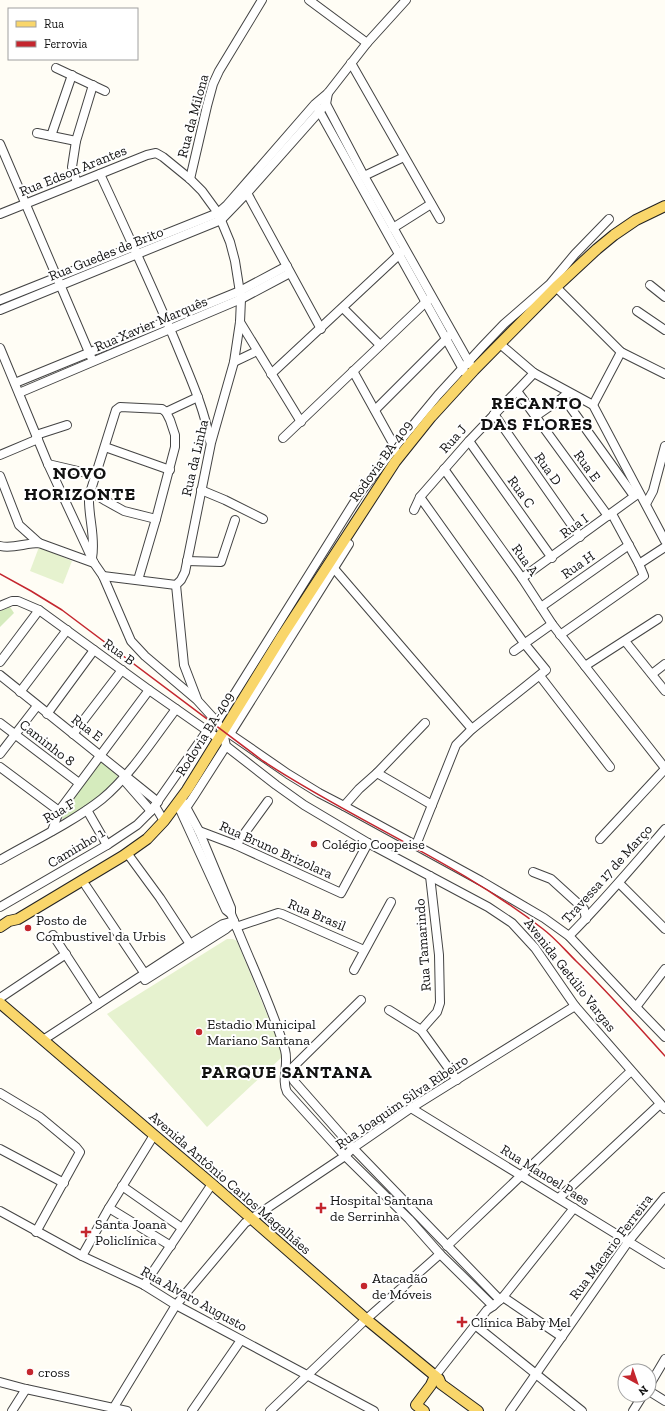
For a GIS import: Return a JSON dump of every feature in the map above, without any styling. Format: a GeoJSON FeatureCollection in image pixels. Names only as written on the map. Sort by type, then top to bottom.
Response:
{"type":"FeatureCollection","features":[{"type":"Feature","properties":{"kind":"main road","name":"Rodovia BA-409"},"geometry":{"type":"LineString","coordinates":[[18,918],[123,856],[147,839],[183,802],[395,462],[431,417],[470,373],[556,287],[614,235],[636,220],[665,206]]}},
{"type":"Feature","properties":{"kind":"main road"},"geometry":{"type":"LineString","coordinates":[[0,927],[9,921],[18,918]]}},
{"type":"Feature","properties":{"kind":"main road"},"geometry":{"type":"LineString","coordinates":[[0,933],[12,925],[18,918]]}},
{"type":"Feature","properties":{"kind":"main road","name":"Avenida Antônio Carlos Magalhães"},"geometry":{"type":"LineString","coordinates":[[0,1003],[130,1119],[210,1186],[364,1321],[436,1381],[478,1411]]}},
{"type":"Feature","properties":{"kind":"main road","name":"Avenida Antônio Carlos Magalhães"},"geometry":{"type":"LineString","coordinates":[[0,1011],[44,1042]]}},
{"type":"Feature","properties":{"kind":"main road"},"geometry":{"type":"LineString","coordinates":[[417,1409],[436,1381]]}},
{"type":"Feature","properties":{"kind":"street","name":"Rua da Milona"},"geometry":{"type":"LineString","coordinates":[[190,179],[213,84],[219,71],[262,0]]}},
{"type":"Feature","properties":{"kind":"street"},"geometry":{"type":"LineString","coordinates":[[309,0],[367,43]]}},
{"type":"Feature","properties":{"kind":"street"},"geometry":{"type":"LineString","coordinates":[[220,216],[247,194],[318,108],[351,62],[406,0]]}},
{"type":"Feature","properties":{"kind":"street"},"geometry":{"type":"LineString","coordinates":[[351,62],[440,219]]}},
{"type":"Feature","properties":{"kind":"street"},"geometry":{"type":"LineString","coordinates":[[56,68],[105,90]]}},
{"type":"Feature","properties":{"kind":"street"},"geometry":{"type":"LineString","coordinates":[[51,136],[72,75]]}},
{"type":"Feature","properties":{"kind":"street"},"geometry":{"type":"LineString","coordinates":[[77,183],[72,167],[76,141],[93,85]]}},
{"type":"Feature","properties":{"kind":"street"},"geometry":{"type":"LineString","coordinates":[[325,98],[364,176],[393,228],[403,252]]}},
{"type":"Feature","properties":{"kind":"street"},"geometry":{"type":"LineString","coordinates":[[220,216],[227,205],[318,108]]}},
{"type":"Feature","properties":{"kind":"street"},"geometry":{"type":"LineString","coordinates":[[318,108],[403,252],[429,299],[446,339],[466,364]]}},
{"type":"Feature","properties":{"kind":"street"},"geometry":{"type":"LineString","coordinates":[[37,133],[76,141]]}},
{"type":"Feature","properties":{"kind":"street"},"geometry":{"type":"LineString","coordinates":[[0,144],[93,362]]}},
{"type":"Feature","properties":{"kind":"street","name":"Rua da Linha"},"geometry":{"type":"LineString","coordinates":[[156,153],[163,156],[190,179],[202,191],[220,216],[235,261],[242,300],[234,362],[211,443],[183,577],[176,585]]}},
{"type":"Feature","properties":{"kind":"street","name":"Rua Edson Arantes"},"geometry":{"type":"LineString","coordinates":[[0,214],[147,155],[156,153]]}},
{"type":"Feature","properties":{"kind":"street"},"geometry":{"type":"LineString","coordinates":[[364,176],[404,157]]}},
{"type":"Feature","properties":{"kind":"street"},"geometry":{"type":"LineString","coordinates":[[100,174],[134,246],[170,329],[198,397],[207,424],[211,443]]}},
{"type":"Feature","properties":{"kind":"street"},"geometry":{"type":"LineString","coordinates":[[247,194],[321,329]]}},
{"type":"Feature","properties":{"kind":"street"},"geometry":{"type":"LineString","coordinates":[[393,228],[431,204]]}},
{"type":"Feature","properties":{"kind":"street","name":"Rua Guedes de Brito"},"geometry":{"type":"LineString","coordinates":[[0,300],[134,246],[220,216]]}},
{"type":"Feature","properties":{"kind":"street","name":"Rua Guedes de Brito"},"geometry":{"type":"LineString","coordinates":[[0,310],[137,255],[220,216]]}},
{"type":"Feature","properties":{"kind":"street"},"geometry":{"type":"LineString","coordinates":[[217,722],[360,493],[395,447],[466,364],[504,324],[550,284],[575,254],[609,219]]}},
{"type":"Feature","properties":{"kind":"street"},"geometry":{"type":"LineString","coordinates":[[271,374],[403,252]]}},
{"type":"Feature","properties":{"kind":"street","name":"Rua Xavier Marquês"},"geometry":{"type":"LineString","coordinates":[[15,383],[240,291],[288,269]]}},
{"type":"Feature","properties":{"kind":"street","name":"Rua Xavier Marquês"},"geometry":{"type":"LineString","coordinates":[[19,393],[242,300],[288,269]]}},
{"type":"Feature","properties":{"kind":"street"},"geometry":{"type":"LineString","coordinates":[[650,285],[665,297]]}},
{"type":"Feature","properties":{"kind":"street"},"geometry":{"type":"LineString","coordinates":[[556,287],[621,352],[665,374]]}},
{"type":"Feature","properties":{"kind":"street"},"geometry":{"type":"LineString","coordinates":[[429,299],[453,333],[470,373]]}},
{"type":"Feature","properties":{"kind":"street"},"geometry":{"type":"LineString","coordinates":[[283,438],[429,299]]}},
{"type":"Feature","properties":{"kind":"street"},"geometry":{"type":"LineString","coordinates":[[343,308],[380,345]]}},
{"type":"Feature","properties":{"kind":"street"},"geometry":{"type":"LineString","coordinates":[[636,311],[665,330]]}},
{"type":"Feature","properties":{"kind":"street"},"geometry":{"type":"LineString","coordinates":[[240,322],[301,422]]}},
{"type":"Feature","properties":{"kind":"street"},"geometry":{"type":"LineString","coordinates":[[375,410],[453,333]]}},
{"type":"Feature","properties":{"kind":"street"},"geometry":{"type":"LineString","coordinates":[[500,344],[534,373],[567,395],[593,405],[637,495]]}},
{"type":"Feature","properties":{"kind":"street"},"geometry":{"type":"LineString","coordinates":[[0,348],[48,464],[93,560],[103,576],[131,641],[145,656],[197,700],[217,722],[225,736],[183,802]]}},
{"type":"Feature","properties":{"kind":"street"},"geometry":{"type":"LineString","coordinates":[[234,362],[257,351]]}},
{"type":"Feature","properties":{"kind":"street"},"geometry":{"type":"LineString","coordinates":[[593,405],[621,352]]}},
{"type":"Feature","properties":{"kind":"street"},"geometry":{"type":"LineString","coordinates":[[353,371],[395,447],[395,462]]}},
{"type":"Feature","properties":{"kind":"street","name":"Rua J"},"geometry":{"type":"LineString","coordinates":[[414,510],[420,497],[468,441],[534,373]]}},
{"type":"Feature","properties":{"kind":"street","name":"Rua E"},"geometry":{"type":"LineString","coordinates":[[517,391],[610,515],[629,545],[644,576],[560,634]]}},
{"type":"Feature","properties":{"kind":"street"},"geometry":{"type":"LineString","coordinates":[[536,416],[567,395]]}},
{"type":"Feature","properties":{"kind":"street"},"geometry":{"type":"LineString","coordinates":[[567,395],[637,495],[646,504],[665,541]]}},
{"type":"Feature","properties":{"kind":"street"},"geometry":{"type":"LineString","coordinates":[[166,412],[198,397]]}},
{"type":"Feature","properties":{"kind":"street"},"geometry":{"type":"LineString","coordinates":[[93,560],[94,546],[89,505],[90,491],[118,408],[162,409],[166,412],[170,420],[176,441],[174,456],[138,580]]}},
{"type":"Feature","properties":{"kind":"street","name":"Rua D"},"geometry":{"type":"LineString","coordinates":[[494,414],[580,538]]}},
{"type":"Feature","properties":{"kind":"street"},"geometry":{"type":"LineString","coordinates":[[0,455],[37,437],[67,425]]}},
{"type":"Feature","properties":{"kind":"street","name":"Rua C"},"geometry":{"type":"LineString","coordinates":[[468,441],[552,558]]}},
{"type":"Feature","properties":{"kind":"street"},"geometry":{"type":"LineString","coordinates":[[646,504],[653,491],[665,446]]}},
{"type":"Feature","properties":{"kind":"street"},"geometry":{"type":"LineString","coordinates":[[104,447],[170,470]]}},
{"type":"Feature","properties":{"kind":"street"},"geometry":{"type":"LineString","coordinates":[[48,464],[95,475]]}},
{"type":"Feature","properties":{"kind":"street","name":"Rua A"},"geometry":{"type":"LineString","coordinates":[[444,469],[522,578],[552,624],[665,769]]}},
{"type":"Feature","properties":{"kind":"street"},"geometry":{"type":"LineString","coordinates":[[0,476],[19,525],[39,543]]}},
{"type":"Feature","properties":{"kind":"street"},"geometry":{"type":"LineString","coordinates":[[201,490],[263,519]]}},
{"type":"Feature","properties":{"kind":"street"},"geometry":{"type":"LineString","coordinates":[[90,491],[124,511],[156,519]]}},
{"type":"Feature","properties":{"kind":"street","name":"Rua I"},"geometry":{"type":"LineString","coordinates":[[522,578],[580,538],[637,495]]}},
{"type":"Feature","properties":{"kind":"street"},"geometry":{"type":"LineString","coordinates":[[416,845],[456,746],[472,729],[543,673],[546,669],[524,643],[420,497]]}},
{"type":"Feature","properties":{"kind":"street"},"geometry":{"type":"LineString","coordinates":[[187,561],[222,562],[234,520]]}},
{"type":"Feature","properties":{"kind":"street"},"geometry":{"type":"LineString","coordinates":[[0,546],[11,547],[29,543],[39,543],[93,560]]}},
{"type":"Feature","properties":{"kind":"street"},"geometry":{"type":"LineString","coordinates":[[349,544],[331,565],[472,729]]}},
{"type":"Feature","properties":{"kind":"street","name":"Rua H"},"geometry":{"type":"LineString","coordinates":[[541,607],[629,545]]}},
{"type":"Feature","properties":{"kind":"street"},"geometry":{"type":"LineString","coordinates":[[639,564],[665,547]]}},
{"type":"Feature","properties":{"kind":"street"},"geometry":{"type":"LineString","coordinates":[[103,576],[176,585],[184,665],[197,700]]}},
{"type":"Feature","properties":{"kind":"street","name":"Rua B"},"geometry":{"type":"LineString","coordinates":[[0,606],[12,601],[18,601],[39,610],[207,731],[225,736]]}},
{"type":"Feature","properties":{"kind":"street"},"geometry":{"type":"LineString","coordinates":[[0,662],[39,610]]}},
{"type":"Feature","properties":{"kind":"street"},"geometry":{"type":"LineString","coordinates":[[585,666],[658,619]]}},
{"type":"Feature","properties":{"kind":"street"},"geometry":{"type":"LineString","coordinates":[[514,651],[552,624]]}},
{"type":"Feature","properties":{"kind":"street"},"geometry":{"type":"LineString","coordinates":[[20,692],[67,630]]}},
{"type":"Feature","properties":{"kind":"street"},"geometry":{"type":"LineString","coordinates":[[625,641],[665,691]]}},
{"type":"Feature","properties":{"kind":"street"},"geometry":{"type":"LineString","coordinates":[[47,714],[94,650]]}},
{"type":"Feature","properties":{"kind":"street"},"geometry":{"type":"LineString","coordinates":[[652,674],[665,664]]}},
{"type":"Feature","properties":{"kind":"street"},"geometry":{"type":"LineString","coordinates":[[73,734],[122,670]]}},
{"type":"Feature","properties":{"kind":"street"},"geometry":{"type":"LineString","coordinates":[[543,673],[610,767]]}},
{"type":"Feature","properties":{"kind":"street","name":"Rua E"},"geometry":{"type":"LineString","coordinates":[[0,675],[101,756],[155,806],[164,821]]}},
{"type":"Feature","properties":{"kind":"street"},"geometry":{"type":"LineString","coordinates":[[52,830],[59,811],[149,690]]}},
{"type":"Feature","properties":{"kind":"street"},"geometry":{"type":"LineString","coordinates":[[0,754],[38,706]]}},
{"type":"Feature","properties":{"kind":"street","name":"Rua F"},"geometry":{"type":"LineString","coordinates":[[0,860],[87,810],[103,798],[124,777],[176,709]]}},
{"type":"Feature","properties":{"kind":"street","name":"Caminho 8"},"geometry":{"type":"LineString","coordinates":[[0,723],[79,783]]}},
{"type":"Feature","properties":{"kind":"street"},"geometry":{"type":"LineString","coordinates":[[344,806],[425,723]]}},
{"type":"Feature","properties":{"kind":"street","name":"Caminho 1"},"geometry":{"type":"LineString","coordinates":[[0,907],[107,845],[137,824],[155,806],[207,731]]}},
{"type":"Feature","properties":{"kind":"street","name":"Avenida Getúlio Vargas"},"geometry":{"type":"LineString","coordinates":[[225,736],[319,793],[510,897],[544,918],[569,936],[665,1037]]}},
{"type":"Feature","properties":{"kind":"street","name":"Avenida Getúlio Vargas"},"geometry":{"type":"LineString","coordinates":[[225,736],[276,785],[304,805],[368,842],[488,907],[512,923],[535,948],[575,1006],[663,1107]]}},
{"type":"Feature","properties":{"kind":"street"},"geometry":{"type":"LineString","coordinates":[[0,767],[59,811]]}},
{"type":"Feature","properties":{"kind":"street"},"geometry":{"type":"LineString","coordinates":[[600,839],[665,769]]}},
{"type":"Feature","properties":{"kind":"street"},"geometry":{"type":"LineString","coordinates":[[377,773],[432,805]]}},
{"type":"Feature","properties":{"kind":"street"},"geometry":{"type":"LineString","coordinates":[[236,845],[268,801]]}},
{"type":"Feature","properties":{"kind":"street"},"geometry":{"type":"LineString","coordinates":[[183,802],[199,831],[226,910],[234,921],[265,994],[285,1050],[287,1071],[286,1089],[345,1156],[409,1219],[440,1254],[493,1306]]}},
{"type":"Feature","properties":{"kind":"street"},"geometry":{"type":"LineString","coordinates":[[183,802],[213,871]]}},
{"type":"Feature","properties":{"kind":"street"},"geometry":{"type":"LineString","coordinates":[[87,810],[107,845]]}},
{"type":"Feature","properties":{"kind":"street","name":"Travessa 17 de Março"},"geometry":{"type":"LineString","coordinates":[[569,936],[619,883],[665,829]]}},
{"type":"Feature","properties":{"kind":"street","name":"Rua Bruno Brizolara"},"geometry":{"type":"LineString","coordinates":[[199,831],[236,845],[341,893],[368,842]]}},
{"type":"Feature","properties":{"kind":"street"},"geometry":{"type":"LineString","coordinates":[[130,857],[160,898],[190,944]]}},
{"type":"Feature","properties":{"kind":"street"},"geometry":{"type":"LineString","coordinates":[[533,872],[551,879],[584,909],[586,919]]}},
{"type":"Feature","properties":{"kind":"street","name":"Rua Tamarindo"},"geometry":{"type":"LineString","coordinates":[[421,1030],[437,1012],[440,1003],[439,955],[430,876]]}},
{"type":"Feature","properties":{"kind":"street"},"geometry":{"type":"LineString","coordinates":[[619,883],[665,929]]}},
{"type":"Feature","properties":{"kind":"street"},"geometry":{"type":"LineString","coordinates":[[86,886],[145,974]]}},
{"type":"Feature","properties":{"kind":"street"},"geometry":{"type":"LineString","coordinates":[[354,970],[391,902]]}},
{"type":"Feature","properties":{"kind":"street","name":"Rua Brasil"},"geometry":{"type":"LineString","coordinates":[[44,1042],[98,1004],[223,924],[278,913],[364,950]]}},
{"type":"Feature","properties":{"kind":"street"},"geometry":{"type":"LineString","coordinates":[[44,1042],[226,929],[234,921]]}},
{"type":"Feature","properties":{"kind":"street"},"geometry":{"type":"LineString","coordinates":[[53,935],[98,1004]]}},
{"type":"Feature","properties":{"kind":"street"},"geometry":{"type":"LineString","coordinates":[[0,998],[66,954]]}},
{"type":"Feature","properties":{"kind":"street"},"geometry":{"type":"LineString","coordinates":[[636,1007],[665,969]]}},
{"type":"Feature","properties":{"kind":"street"},"geometry":{"type":"LineString","coordinates":[[287,1071],[362,1000]]}},
{"type":"Feature","properties":{"kind":"street","name":"Rua Joaquim Silva Ribeiro"},"geometry":{"type":"LineString","coordinates":[[114,1409],[176,1306],[247,1220],[345,1156],[411,1108],[575,1006]]}},
{"type":"Feature","properties":{"kind":"street"},"geometry":{"type":"LineString","coordinates":[[389,1010],[421,1030],[457,1080]]}},
{"type":"Feature","properties":{"kind":"street"},"geometry":{"type":"LineString","coordinates":[[287,1071],[294,1081],[354,1148],[447,1246],[502,1299],[562,1337]]}},
{"type":"Feature","properties":{"kind":"street"},"geometry":{"type":"LineString","coordinates":[[447,1246],[631,1071]]}},
{"type":"Feature","properties":{"kind":"street"},"geometry":{"type":"LineString","coordinates":[[0,1093],[40,1118],[76,1147],[80,1152],[36,1232]]}},
{"type":"Feature","properties":{"kind":"street"},"geometry":{"type":"LineString","coordinates":[[559,1198],[663,1107]]}},
{"type":"Feature","properties":{"kind":"street","name":"Rua Manoel Paes"},"geometry":{"type":"LineString","coordinates":[[411,1108],[665,1264]]}},
{"type":"Feature","properties":{"kind":"street"},"geometry":{"type":"LineString","coordinates":[[82,1256],[152,1137]]}},
{"type":"Feature","properties":{"kind":"street"},"geometry":{"type":"LineString","coordinates":[[0,1149],[64,1183]]}},
{"type":"Feature","properties":{"kind":"street"},"geometry":{"type":"LineString","coordinates":[[122,1186],[182,1228]]}},
{"type":"Feature","properties":{"kind":"street"},"geometry":{"type":"LineString","coordinates":[[144,1285],[210,1186]]}},
{"type":"Feature","properties":{"kind":"street","name":"Rua Macario Ferreira"},"geometry":{"type":"LineString","coordinates":[[510,1411],[628,1242],[665,1197]]}},
{"type":"Feature","properties":{"kind":"street"},"geometry":{"type":"LineString","coordinates":[[109,1208],[171,1246]]}},
{"type":"Feature","properties":{"kind":"street"},"geometry":{"type":"LineString","coordinates":[[436,1381],[477,1327],[491,1313],[493,1306],[502,1299],[574,1208]]}},
{"type":"Feature","properties":{"kind":"street","name":"Rua Alvaro Augusto"},"geometry":{"type":"LineString","coordinates":[[0,1211],[82,1256],[144,1285],[176,1306],[374,1411]]}},
{"type":"Feature","properties":{"kind":"street"},"geometry":{"type":"LineString","coordinates":[[270,1411],[364,1321],[440,1254]]}},
{"type":"Feature","properties":{"kind":"street"},"geometry":{"type":"LineString","coordinates":[[477,1327],[582,1411]]}},
{"type":"Feature","properties":{"kind":"street"},"geometry":{"type":"LineString","coordinates":[[192,1411],[241,1340]]}},
{"type":"Feature","properties":{"kind":"street"},"geometry":{"type":"LineString","coordinates":[[657,1372],[665,1359]]}},
{"type":"Feature","properties":{"kind":"street"},"geometry":{"type":"LineString","coordinates":[[0,1382],[127,1411]]}},
{"type":"Feature","properties":{"kind":"street"},"geometry":{"type":"LineString","coordinates":[[12,1411],[26,1389]]}},
{"type":"Feature","properties":{"kind":"green space"},"geometry":{"type":"Polygon","coordinates":[[[39,547],[72,561],[63,584],[30,571],[39,547]]]}},
{"type":"Feature","properties":{"kind":"green space"},"geometry":{"type":"Polygon","coordinates":[[[10,607],[14,613],[0,627],[0,611],[10,607]]]}},
{"type":"Feature","properties":{"kind":"green space"},"geometry":{"type":"Polygon","coordinates":[[[101,758],[120,779],[87,806],[63,819],[58,814],[101,758]]]}},
{"type":"Feature","properties":{"kind":"green space","name":"Estadio Municipal Mariano Santana"},"geometry":{"type":"Polygon","coordinates":[[[227,939],[237,941],[282,1051],[282,1057],[207,1127],[107,1014],[227,939]]]}},
{"type":"Feature","properties":{"kind":"railway"},"geometry":{"type":"LineString","coordinates":[[0,574],[62,610],[263,761],[333,803],[441,862],[510,905],[556,940],[665,1056]]}},
{"type":"Feature","properties":{"kind":"place","name":"Colégio Coopeise"},"geometry":{"type":"Point","coordinates":[314,844]}},
{"type":"Feature","properties":{"kind":"place","name":"Posto de Combustivel da Urbis"},"geometry":{"type":"Point","coordinates":[28,928]}},
{"type":"Feature","properties":{"kind":"place","name":"Estadio Municipal Mariano Santana"},"geometry":{"type":"Point","coordinates":[199,1032]}},
{"type":"Feature","properties":{"kind":"place","name":"Hospital Santana de Serrinha"},"geometry":{"type":"Point","coordinates":[321,1208]}},
{"type":"Feature","properties":{"kind":"place","name":"Santa Joana Policlínica"},"geometry":{"type":"Point","coordinates":[86,1232]}},
{"type":"Feature","properties":{"kind":"place","name":"Atacadão de Móveis"},"geometry":{"type":"Point","coordinates":[364,1286]}},
{"type":"Feature","properties":{"kind":"place","name":"Clínica Baby Mel"},"geometry":{"type":"Point","coordinates":[462,1322]}},
{"type":"Feature","properties":{"kind":"place","name":"cross"},"geometry":{"type":"Point","coordinates":[30,1372]}},
{"type":"Feature","properties":{"kind":"district","name":"RECANTO DAS FLORES"},"geometry":{"type":"Point","coordinates":[537,413]}},
{"type":"Feature","properties":{"kind":"district","name":"NOVO HORIZONTE"},"geometry":{"type":"Point","coordinates":[80,483]}},
{"type":"Feature","properties":{"kind":"district","name":"PARQUE SANTANA"},"geometry":{"type":"Point","coordinates":[287,1072]}}]}
